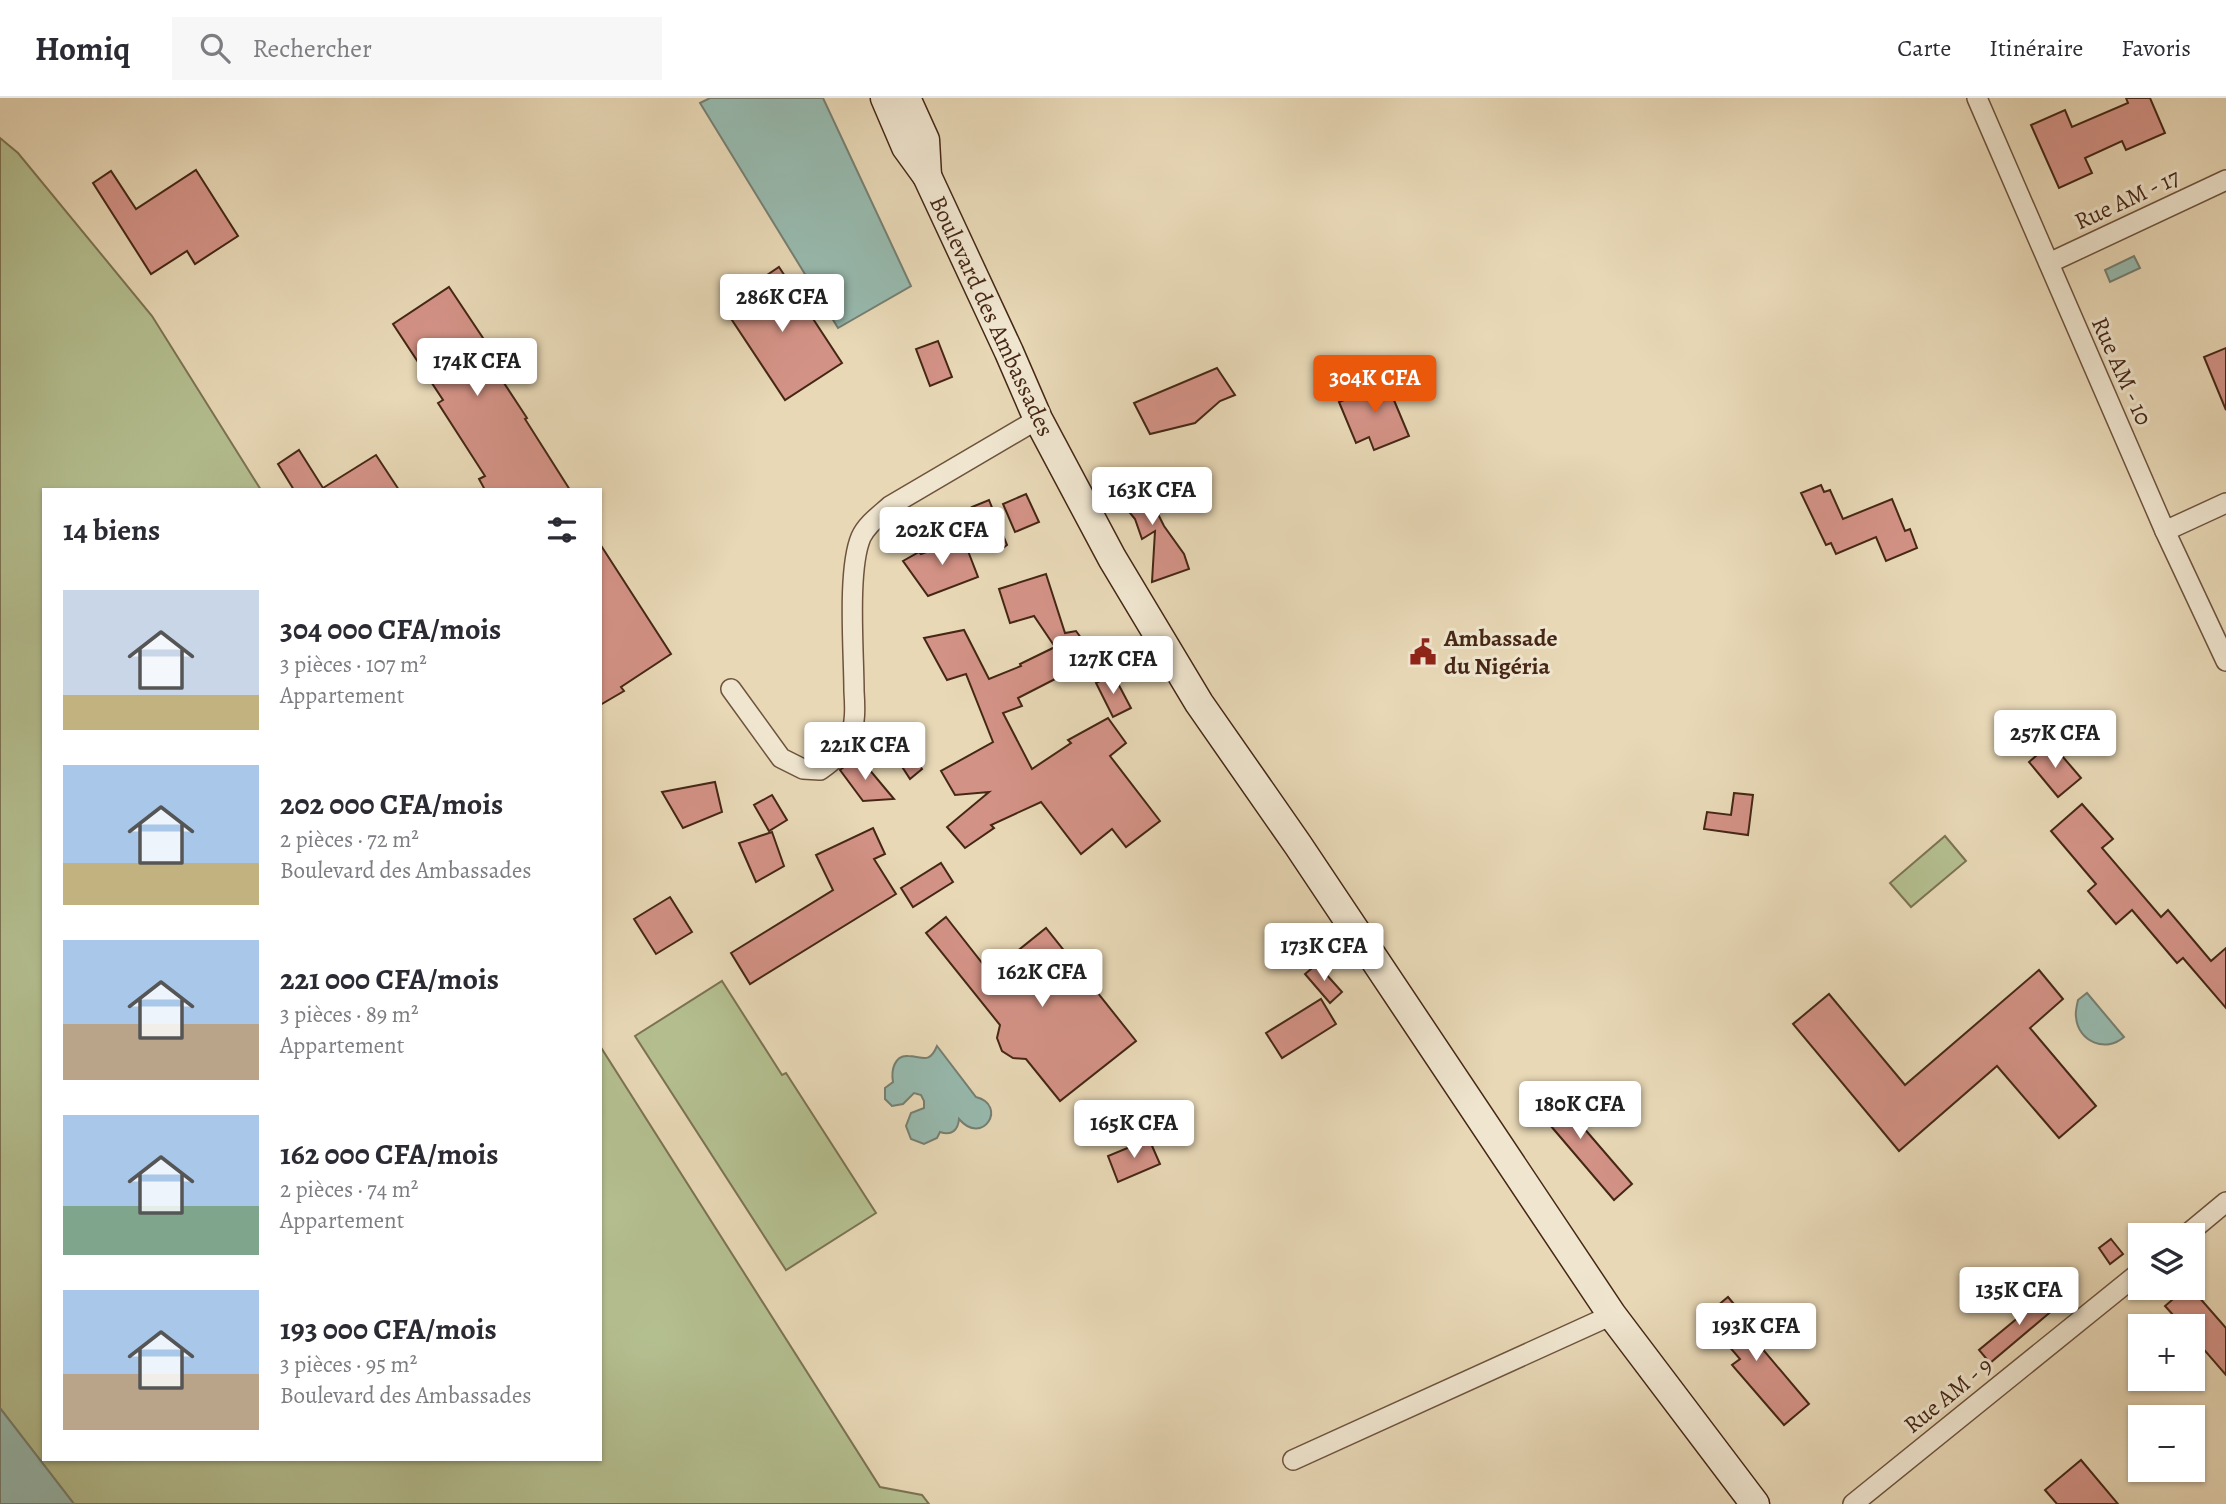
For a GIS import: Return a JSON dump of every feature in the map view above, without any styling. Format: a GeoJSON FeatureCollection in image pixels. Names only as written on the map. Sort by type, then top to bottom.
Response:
{"type":"FeatureCollection","features":[{"type":"Feature","properties":{"kind":"main road","name":"Boulevard des Ambassades"},"geometry":{"type":"LineString","coordinates":[[885,98],[906,147],[927,176],[1038,419],[1112,558],[1199,703],[1306,856],[1612,1315],[1755,1504]]}},
{"type":"Feature","properties":{"kind":"main road","name":"Boulevard des Ambassades"},"geometry":{"type":"LineString","coordinates":[[906,98],[925,140],[927,176]]}},
{"type":"Feature","properties":{"kind":"street","name":"Rue AM - 10"},"geometry":{"type":"LineString","coordinates":[[1977,98],[2165,531],[2226,661]]}},
{"type":"Feature","properties":{"kind":"street","name":"Rue AM - 17"},"geometry":{"type":"LineString","coordinates":[[2049,263],[2226,180]]}},
{"type":"Feature","properties":{"kind":"street"},"geometry":{"type":"LineString","coordinates":[[731,689],[781,758],[803,769],[820,770],[835,759],[850,738],[855,715],[853,589],[862,535],[874,519],[890,506],[1038,419]]}},
{"type":"Feature","properties":{"kind":"street"},"geometry":{"type":"LineString","coordinates":[[2165,531],[2226,503]]}},
{"type":"Feature","properties":{"kind":"street"},"geometry":{"type":"LineString","coordinates":[[2201,1223],[2226,1202]]}},
{"type":"Feature","properties":{"kind":"street","name":"Rue AM - 9"},"geometry":{"type":"LineString","coordinates":[[1853,1504],[2128,1282]]}},
{"type":"Feature","properties":{"kind":"street"},"geometry":{"type":"LineString","coordinates":[[1293,1460],[1612,1315]]}},
{"type":"Feature","properties":{"kind":"green space"},"geometry":{"type":"Polygon","coordinates":[[[0,138],[18,153],[152,316],[260,488],[42,488],[42,1461],[602,1461],[602,1049],[880,1487],[922,1495],[929,1504],[74,1504],[0,1408],[0,138]]]}},
{"type":"Feature","properties":{"kind":"green space"},"geometry":{"type":"Polygon","coordinates":[[[1945,836],[1966,861],[1911,907],[1890,883],[1945,836]]]}},
{"type":"Feature","properties":{"kind":"green space"},"geometry":{"type":"Polygon","coordinates":[[[722,981],[782,1075],[786,1073],[876,1213],[786,1270],[635,1036],[722,981]]]}},
{"type":"Feature","properties":{"kind":"water"},"geometry":{"type":"Polygon","coordinates":[[[710,98],[823,98],[911,286],[838,328],[700,103],[710,98]]]}},
{"type":"Feature","properties":{"kind":"water"},"geometry":{"type":"Polygon","coordinates":[[[2134,256],[2140,268],[2110,282],[2105,270],[2134,256]]]}},
{"type":"Feature","properties":{"kind":"water"},"geometry":{"type":"Polygon","coordinates":[[[2087,993],[2124,1037],[2109,1044],[2087,1039],[2078,1026],[2076,1011],[2078,1000],[2087,993]]]}},
{"type":"Feature","properties":{"kind":"water"},"geometry":{"type":"Polygon","coordinates":[[[937,1046],[976,1097],[985,1101],[991,1115],[983,1126],[976,1128],[959,1119],[954,1131],[940,1132],[937,1138],[924,1144],[911,1139],[906,1126],[911,1113],[924,1108],[921,1095],[914,1093],[903,1104],[892,1106],[885,1099],[885,1088],[893,1082],[893,1069],[899,1058],[928,1058],[937,1046]]]}},
{"type":"Feature","properties":{"kind":"water"},"geometry":{"type":"Polygon","coordinates":[[[0,1408],[74,1504],[0,1504],[0,1408]]]}},
{"type":"Feature","properties":{"kind":"building"},"geometry":{"type":"Polygon","coordinates":[[[2126,98],[2150,98],[2165,133],[2126,150],[2122,141],[2085,158],[2092,173],[2059,188],[2031,125],[2065,110],[2072,127],[2128,103],[2126,98]]]}},
{"type":"Feature","properties":{"kind":"building"},"geometry":{"type":"Polygon","coordinates":[[[196,170],[238,236],[195,264],[187,251],[151,274],[93,183],[111,171],[136,209],[196,170]]]}},
{"type":"Feature","properties":{"kind":"building"},"geometry":{"type":"Polygon","coordinates":[[[779,267],[842,363],[785,400],[722,305],[779,267]]]}},
{"type":"Feature","properties":{"kind":"building"},"geometry":{"type":"Polygon","coordinates":[[[449,287],[483,338],[477,342],[569,488],[484,488],[479,479],[485,476],[438,403],[443,400],[393,324],[449,287]]]}},
{"type":"Feature","properties":{"kind":"building"},"geometry":{"type":"Polygon","coordinates":[[[938,341],[952,377],[930,386],[916,349],[938,341]]]}},
{"type":"Feature","properties":{"kind":"building"},"geometry":{"type":"Polygon","coordinates":[[[2226,348],[2226,410],[2204,357],[2226,348]]]}},
{"type":"Feature","properties":{"kind":"building"},"geometry":{"type":"Polygon","coordinates":[[[1217,368],[1235,395],[1220,401],[1195,423],[1150,434],[1134,403],[1217,368]]]}},
{"type":"Feature","properties":{"kind":"building"},"geometry":{"type":"Polygon","coordinates":[[[1383,374],[1409,436],[1374,450],[1369,437],[1356,443],[1339,402],[1369,390],[1365,381],[1383,374]]]}},
{"type":"Feature","properties":{"kind":"building"},"geometry":{"type":"Polygon","coordinates":[[[299,450],[323,488],[293,488],[278,464],[299,450]]]}},
{"type":"Feature","properties":{"kind":"building"},"geometry":{"type":"Polygon","coordinates":[[[376,455],[398,488],[323,488],[376,455]]]}},
{"type":"Feature","properties":{"kind":"building"},"geometry":{"type":"Polygon","coordinates":[[[1141,471],[1158,507],[1155,508],[1184,554],[1189,569],[1152,582],[1155,531],[1142,539],[1135,519],[1113,492],[1141,471]]]}},
{"type":"Feature","properties":{"kind":"building"},"geometry":{"type":"Polygon","coordinates":[[[1821,485],[1824,492],[1830,490],[1843,519],[1892,499],[1905,531],[1910,529],[1917,548],[1886,561],[1876,537],[1836,554],[1831,543],[1826,545],[1801,493],[1821,485]]]}},
{"type":"Feature","properties":{"kind":"building"},"geometry":{"type":"Polygon","coordinates":[[[1026,494],[1039,522],[1015,532],[1003,504],[1026,494]]]}},
{"type":"Feature","properties":{"kind":"building"},"geometry":{"type":"Polygon","coordinates":[[[989,500],[1007,545],[1003,548],[972,507],[989,500]]]}},
{"type":"Feature","properties":{"kind":"building"},"geometry":{"type":"Polygon","coordinates":[[[963,538],[978,577],[928,596],[903,561],[919,552],[921,554],[963,538]]]}},
{"type":"Feature","properties":{"kind":"building"},"geometry":{"type":"Polygon","coordinates":[[[602,547],[671,654],[621,687],[624,691],[602,704],[602,547]]]}},
{"type":"Feature","properties":{"kind":"building"},"geometry":{"type":"Polygon","coordinates":[[[1046,574],[1065,633],[1076,631],[1087,646],[1073,656],[1078,672],[1074,674],[1065,661],[1056,667],[1061,676],[1018,698],[1022,706],[1003,713],[1032,769],[1071,743],[1068,740],[1108,718],[1126,743],[1110,756],[1160,821],[1126,847],[1112,829],[1081,854],[1041,802],[991,825],[994,828],[965,848],[947,827],[989,792],[955,795],[941,771],[993,742],[966,674],[947,680],[924,638],[964,630],[989,679],[1021,666],[1020,664],[1055,647],[1034,616],[1010,623],[999,589],[1046,574]]]}},
{"type":"Feature","properties":{"kind":"building"},"geometry":{"type":"Polygon","coordinates":[[[1113,674],[1131,708],[1113,717],[1096,683],[1113,674]]]}},
{"type":"Feature","properties":{"kind":"building"},"geometry":{"type":"Polygon","coordinates":[[[899,733],[922,769],[910,779],[886,742],[899,733]]]}},
{"type":"Feature","properties":{"kind":"building"},"geometry":{"type":"Polygon","coordinates":[[[2051,743],[2081,778],[2058,797],[2029,762],[2051,743]]]}},
{"type":"Feature","properties":{"kind":"building"},"geometry":{"type":"Polygon","coordinates":[[[858,756],[894,799],[863,801],[840,770],[858,756]]]}},
{"type":"Feature","properties":{"kind":"building"},"geometry":{"type":"Polygon","coordinates":[[[715,782],[722,812],[683,828],[662,792],[715,782]]]}},
{"type":"Feature","properties":{"kind":"building"},"geometry":{"type":"Polygon","coordinates":[[[1734,793],[1753,795],[1748,835],[1704,829],[1707,812],[1731,815],[1734,793]]]}},
{"type":"Feature","properties":{"kind":"building"},"geometry":{"type":"Polygon","coordinates":[[[772,795],[787,820],[769,831],[754,805],[772,795]]]}},
{"type":"Feature","properties":{"kind":"building"},"geometry":{"type":"Polygon","coordinates":[[[2082,804],[2113,839],[2102,848],[2161,917],[2168,910],[2211,961],[2226,948],[2226,1008],[2183,958],[2177,963],[2132,910],[2116,924],[2088,891],[2096,884],[2051,831],[2082,804]]]}},
{"type":"Feature","properties":{"kind":"building"},"geometry":{"type":"Polygon","coordinates":[[[873,828],[885,854],[874,859],[896,894],[750,984],[731,953],[833,890],[816,855],[873,828]]]}},
{"type":"Feature","properties":{"kind":"building"},"geometry":{"type":"Polygon","coordinates":[[[772,832],[784,866],[756,882],[739,843],[772,832]]]}},
{"type":"Feature","properties":{"kind":"building"},"geometry":{"type":"Polygon","coordinates":[[[941,863],[953,882],[913,907],[901,888],[941,863]]]}},
{"type":"Feature","properties":{"kind":"building"},"geometry":{"type":"Polygon","coordinates":[[[670,897],[692,932],[656,954],[634,919],[670,897]]]}},
{"type":"Feature","properties":{"kind":"building"},"geometry":{"type":"Polygon","coordinates":[[[946,917],[990,973],[1046,928],[1136,1041],[1060,1101],[1026,1059],[1013,1058],[1002,1051],[997,1038],[1000,1025],[926,933],[946,917]]]}},
{"type":"Feature","properties":{"kind":"building"},"geometry":{"type":"Polygon","coordinates":[[[1317,964],[1342,992],[1330,1003],[1305,974],[1317,964]]]}},
{"type":"Feature","properties":{"kind":"building"},"geometry":{"type":"Polygon","coordinates":[[[2039,970],[2063,999],[2030,1028],[2096,1106],[2059,1138],[1997,1066],[1899,1151],[1793,1024],[1829,994],[1905,1085],[2039,970]]]}},
{"type":"Feature","properties":{"kind":"building"},"geometry":{"type":"Polygon","coordinates":[[[1321,999],[1336,1024],[1282,1058],[1266,1033],[1321,999]]]}},
{"type":"Feature","properties":{"kind":"building"},"geometry":{"type":"Polygon","coordinates":[[[1545,1083],[1632,1184],[1614,1200],[1527,1098],[1545,1083]]]}},
{"type":"Feature","properties":{"kind":"building"},"geometry":{"type":"Polygon","coordinates":[[[1149,1139],[1160,1164],[1118,1182],[1108,1156],[1149,1139]]]}},
{"type":"Feature","properties":{"kind":"building"},"geometry":{"type":"Polygon","coordinates":[[[2111,1239],[2123,1254],[2110,1264],[2099,1248],[2111,1239]]]}},
{"type":"Feature","properties":{"kind":"building"},"geometry":{"type":"Polygon","coordinates":[[[2049,1292],[2060,1304],[1990,1363],[1979,1350],[2049,1292]]]}},
{"type":"Feature","properties":{"kind":"building"},"geometry":{"type":"Polygon","coordinates":[[[1728,1297],[1754,1328],[1749,1333],[1809,1404],[1784,1425],[1732,1365],[1740,1359],[1704,1317],[1728,1297]]]}},
{"type":"Feature","properties":{"kind":"building"},"geometry":{"type":"Polygon","coordinates":[[[2172,1300],[2202,1300],[2226,1328],[2226,1375],[2205,1351],[2205,1314],[2172,1314],[2165,1306],[2172,1300]]]}},
{"type":"Feature","properties":{"kind":"building"},"geometry":{"type":"Polygon","coordinates":[[[2081,1460],[2118,1504],[2057,1504],[2045,1490],[2081,1460]]]}},
{"type":"Feature","properties":{"kind":"place","name":"Ambassade du Nigéria"},"geometry":{"type":"Point","coordinates":[1423,652]}}]}
